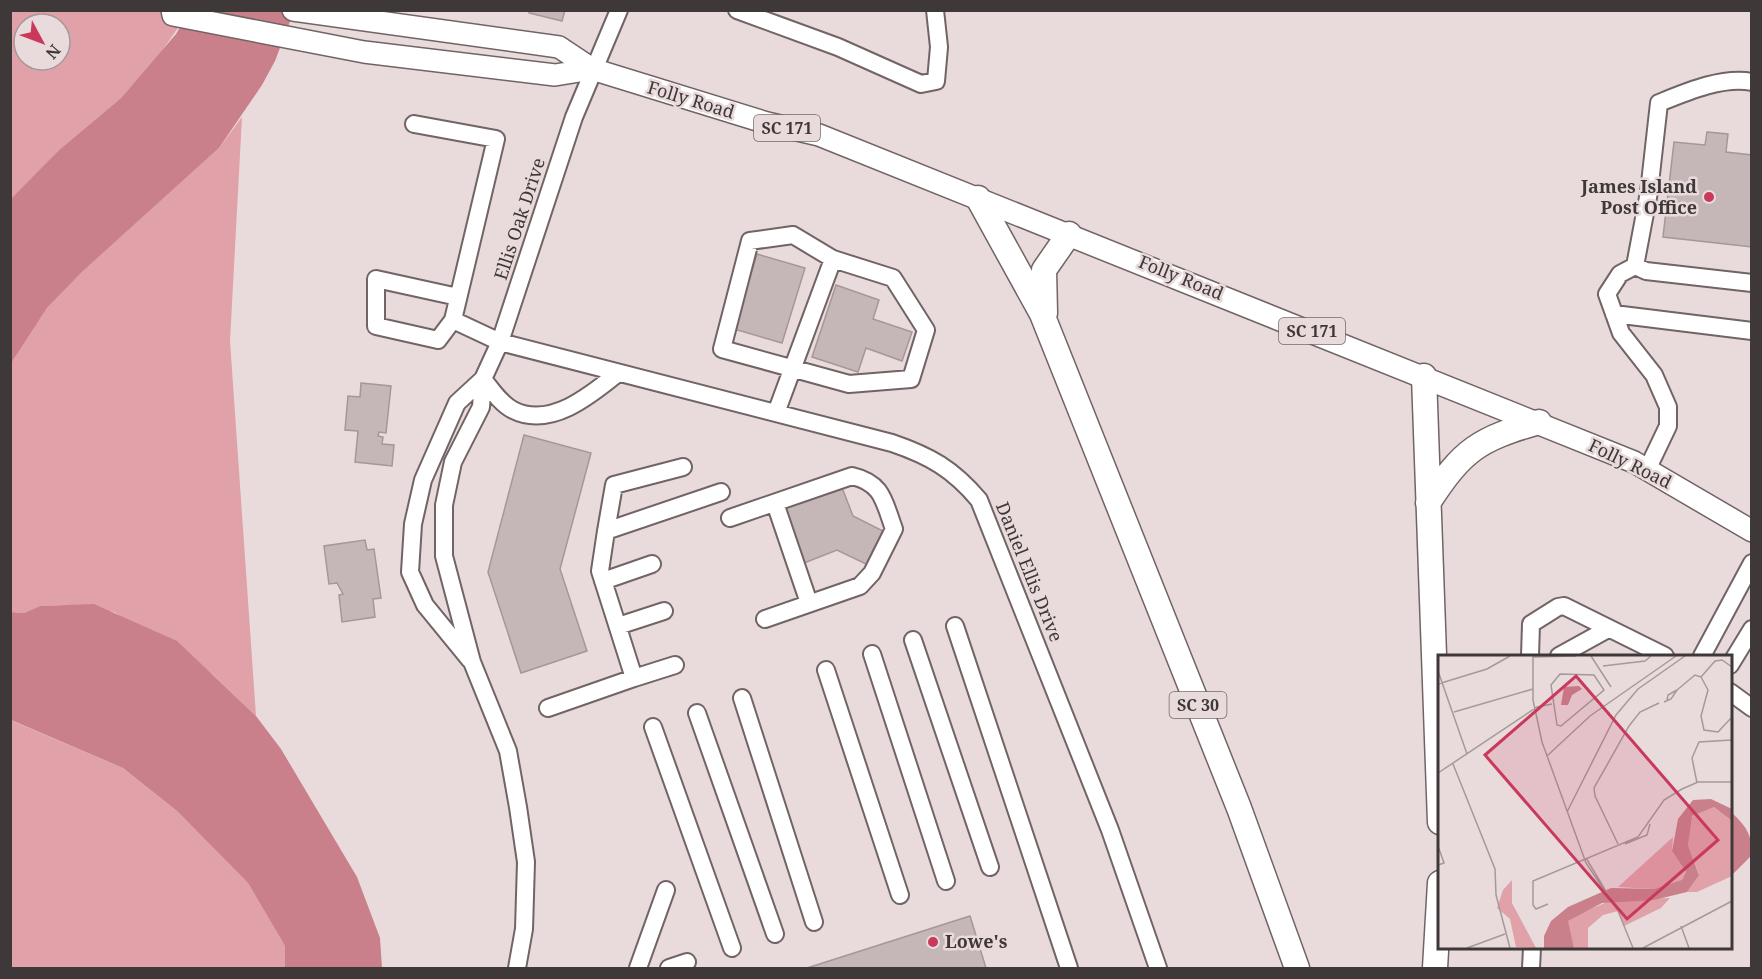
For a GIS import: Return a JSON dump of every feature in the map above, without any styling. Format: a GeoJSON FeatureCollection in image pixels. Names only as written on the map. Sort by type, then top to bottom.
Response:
{"type":"FeatureCollection","features":[{"type":"Feature","properties":{"kind":"highway","name":"SC 30"},"geometry":{"type":"LineString","coordinates":[[978,198],[1022,274],[1045,323],[1239,808],[1297,969]]}},
{"type":"Feature","properties":{"kind":"highway"},"geometry":{"type":"LineString","coordinates":[[1045,323],[1044,270],[1070,234]]}},
{"type":"Feature","properties":{"kind":"highway"},"geometry":{"type":"LineString","coordinates":[[1424,376],[1438,769]]}},
{"type":"Feature","properties":{"kind":"highway"},"geometry":{"type":"LineString","coordinates":[[1428,503],[1446,475],[1470,448],[1495,435],[1539,422]]}},
{"type":"Feature","properties":{"kind":"highway"},"geometry":{"type":"LineString","coordinates":[[1435,969],[1438,917]]}},
{"type":"Feature","properties":{"kind":"main road","name":"Folly Road"},"geometry":{"type":"LineString","coordinates":[[172,10],[173,15],[312,43],[555,75],[592,69]]}},
{"type":"Feature","properties":{"kind":"main road","name":"Folly Road"},"geometry":{"type":"LineString","coordinates":[[293,10],[559,47],[592,69],[723,110],[819,135],[1539,422],[1647,470],[1752,531]]}},
{"type":"Feature","properties":{"kind":"street","name":"Ellis Oak Drive"},"geometry":{"type":"LineString","coordinates":[[517,969],[524,929],[526,862],[520,818],[508,751],[472,662],[444,556],[444,505],[453,462],[481,407],[483,379],[500,342],[574,117],[618,10]]}},
{"type":"Feature","properties":{"kind":"street"},"geometry":{"type":"LineString","coordinates":[[737,10],[838,47],[921,84],[936,81],[939,47],[935,10]]}},
{"type":"Feature","properties":{"kind":"street"},"geometry":{"type":"LineString","coordinates":[[1635,266],[1649,192],[1659,103],[1680,94],[1738,79],[1752,82]]}},
{"type":"Feature","properties":{"kind":"street"},"geometry":{"type":"LineString","coordinates":[[414,124],[496,139],[453,320],[438,340],[376,326],[376,279],[458,297]]}},
{"type":"Feature","properties":{"kind":"street"},"geometry":{"type":"LineString","coordinates":[[793,235],[833,259],[893,278],[926,330],[911,379],[849,384],[722,349],[750,241],[793,235]]}},
{"type":"Feature","properties":{"kind":"street"},"geometry":{"type":"LineString","coordinates":[[776,413],[833,259]]}},
{"type":"Feature","properties":{"kind":"street"},"geometry":{"type":"LineString","coordinates":[[1635,266],[1646,271],[1752,284]]}},
{"type":"Feature","properties":{"kind":"street"},"geometry":{"type":"LineString","coordinates":[[1635,266],[1620,274],[1607,294],[1621,333],[1654,375],[1668,406],[1668,426],[1647,470]]}},
{"type":"Feature","properties":{"kind":"street"},"geometry":{"type":"LineString","coordinates":[[1614,314],[1752,331]]}},
{"type":"Feature","properties":{"kind":"street","name":"Daniel Ellis Drive"},"geometry":{"type":"LineString","coordinates":[[453,320],[500,342],[776,413],[924,454],[963,482],[979,500],[1110,830],[1158,969]]}},
{"type":"Feature","properties":{"kind":"street"},"geometry":{"type":"LineString","coordinates":[[483,379],[498,399],[513,410],[535,416],[558,412],[590,396],[618,373]]}},
{"type":"Feature","properties":{"kind":"street","name":"Ellis Oak Drive"},"geometry":{"type":"LineString","coordinates":[[472,662],[424,605],[411,572],[413,524],[423,480],[457,403],[483,379]]}},
{"type":"Feature","properties":{"kind":"street"},"geometry":{"type":"LineString","coordinates":[[634,678],[600,571],[614,485],[683,467]]}},
{"type":"Feature","properties":{"kind":"street"},"geometry":{"type":"LineString","coordinates":[[730,518],[852,476],[865,479],[879,489],[894,529],[873,573],[860,586],[765,619]]}},
{"type":"Feature","properties":{"kind":"street"},"geometry":{"type":"LineString","coordinates":[[606,531],[721,492]]}},
{"type":"Feature","properties":{"kind":"street"},"geometry":{"type":"LineString","coordinates":[[775,503],[809,603]]}},
{"type":"Feature","properties":{"kind":"street"},"geometry":{"type":"LineString","coordinates":[[1702,655],[1752,563]]}},
{"type":"Feature","properties":{"kind":"street"},"geometry":{"type":"LineString","coordinates":[[603,581],[652,564]]}},
{"type":"Feature","properties":{"kind":"street"},"geometry":{"type":"LineString","coordinates":[[1530,655],[1532,624],[1558,607],[1564,606],[1661,655]]}},
{"type":"Feature","properties":{"kind":"street"},"geometry":{"type":"LineString","coordinates":[[618,626],[664,611]]}},
{"type":"Feature","properties":{"kind":"street"},"geometry":{"type":"LineString","coordinates":[[956,626],[1069,969]]}},
{"type":"Feature","properties":{"kind":"street"},"geometry":{"type":"LineString","coordinates":[[1562,655],[1608,628]]}},
{"type":"Feature","properties":{"kind":"street"},"geometry":{"type":"LineString","coordinates":[[1732,663],[1752,629]]}},
{"type":"Feature","properties":{"kind":"street"},"geometry":{"type":"LineString","coordinates":[[913,640],[990,867]]}},
{"type":"Feature","properties":{"kind":"street"},"geometry":{"type":"LineString","coordinates":[[872,654],[946,881]]}},
{"type":"Feature","properties":{"kind":"street"},"geometry":{"type":"LineString","coordinates":[[548,708],[675,665]]}},
{"type":"Feature","properties":{"kind":"street"},"geometry":{"type":"LineString","coordinates":[[826,669],[900,895]]}},
{"type":"Feature","properties":{"kind":"street"},"geometry":{"type":"LineString","coordinates":[[1732,693],[1752,708]]}},
{"type":"Feature","properties":{"kind":"street"},"geometry":{"type":"LineString","coordinates":[[742,698],[814,922]]}},
{"type":"Feature","properties":{"kind":"street"},"geometry":{"type":"LineString","coordinates":[[697,713],[775,934]]}},
{"type":"Feature","properties":{"kind":"street"},"geometry":{"type":"LineString","coordinates":[[653,727],[732,948]]}},
{"type":"Feature","properties":{"kind":"street"},"geometry":{"type":"LineString","coordinates":[[638,969],[666,890]]}},
{"type":"Feature","properties":{"kind":"street"},"geometry":{"type":"LineString","coordinates":[[1531,969],[1532,949]]}},
{"type":"Feature","properties":{"kind":"street"},"geometry":{"type":"LineString","coordinates":[[669,969],[687,962]]}},
{"type":"Feature","properties":{"kind":"shaded area"},"geometry":{"type":"Polygon","coordinates":[[[11,11],[190,11],[161,52],[121,98],[59,150],[11,200],[11,11]]]}},
{"type":"Feature","properties":{"kind":"shaded area"},"geometry":{"type":"Polygon","coordinates":[[[190,11],[294,11],[275,61],[262,85],[219,148],[82,272],[47,308],[11,363],[10,200],[59,150],[121,98],[176,34],[190,11]]]}},
{"type":"Feature","properties":{"kind":"shaded area"},"geometry":{"type":"Polygon","coordinates":[[[242,117],[230,341],[256,716],[212,674],[114,612],[68,605],[40,606],[24,613],[11,612],[10,363],[47,308],[82,272],[219,148],[242,117]]]}},
{"type":"Feature","properties":{"kind":"shaded area"},"geometry":{"type":"Polygon","coordinates":[[[94,604],[177,641],[256,716],[281,749],[357,877],[380,938],[382,968],[285,968],[285,946],[248,883],[177,811],[123,768],[11,720],[11,612],[24,613],[40,606],[94,604]]]}},
{"type":"Feature","properties":{"kind":"shaded area"},"geometry":{"type":"Polygon","coordinates":[[[10,720],[123,768],[177,811],[248,883],[285,946],[285,968],[11,968],[10,720]]]}},
{"type":"Feature","properties":{"kind":"shaded area"},"geometry":{"type":"Polygon","coordinates":[[[1732,813],[1747,831],[1751,841],[1752,855],[1732,875],[1732,813]]]}},
{"type":"Feature","properties":{"kind":"building"},"geometry":{"type":"Polygon","coordinates":[[[529,10],[565,10],[562,21],[529,13],[529,10]]]}},
{"type":"Feature","properties":{"kind":"building"},"geometry":{"type":"Polygon","coordinates":[[[1707,132],[1728,134],[1726,152],[1752,155],[1752,247],[1663,237],[1674,142],[1705,145],[1707,132]]]}},
{"type":"Feature","properties":{"kind":"building"},"geometry":{"type":"Polygon","coordinates":[[[757,254],[805,268],[782,343],[734,329],[757,254]]]}},
{"type":"Feature","properties":{"kind":"building"},"geometry":{"type":"Polygon","coordinates":[[[836,285],[879,300],[873,319],[912,332],[902,361],[866,348],[858,372],[812,357],[836,285]]]}},
{"type":"Feature","properties":{"kind":"building"},"geometry":{"type":"Polygon","coordinates":[[[361,383],[391,386],[386,433],[379,432],[378,436],[383,437],[382,444],[394,445],[392,466],[355,462],[358,431],[345,430],[348,396],[360,397],[361,383]]]}},
{"type":"Feature","properties":{"kind":"building"},"geometry":{"type":"Polygon","coordinates":[[[524,435],[591,453],[560,569],[587,651],[521,673],[488,572],[524,435]]]}},
{"type":"Feature","properties":{"kind":"building"},"geometry":{"type":"Polygon","coordinates":[[[841,485],[853,516],[883,531],[866,564],[837,550],[804,563],[783,508],[841,485]]]}},
{"type":"Feature","properties":{"kind":"building"},"geometry":{"type":"Polygon","coordinates":[[[365,540],[367,550],[374,549],[381,598],[373,599],[375,617],[342,622],[339,595],[343,594],[337,583],[329,584],[324,546],[365,540]]]}},
{"type":"Feature","properties":{"kind":"building","name":"Lowe's"},"geometry":{"type":"Polygon","coordinates":[[[970,916],[986,968],[807,968],[970,916]]]}},
{"type":"Feature","properties":{"kind":"place","name":"James Island Post Office"},"geometry":{"type":"Point","coordinates":[1709,197]}},
{"type":"Feature","properties":{"kind":"place","name":"Lowe's"},"geometry":{"type":"Point","coordinates":[933,942]}}]}
